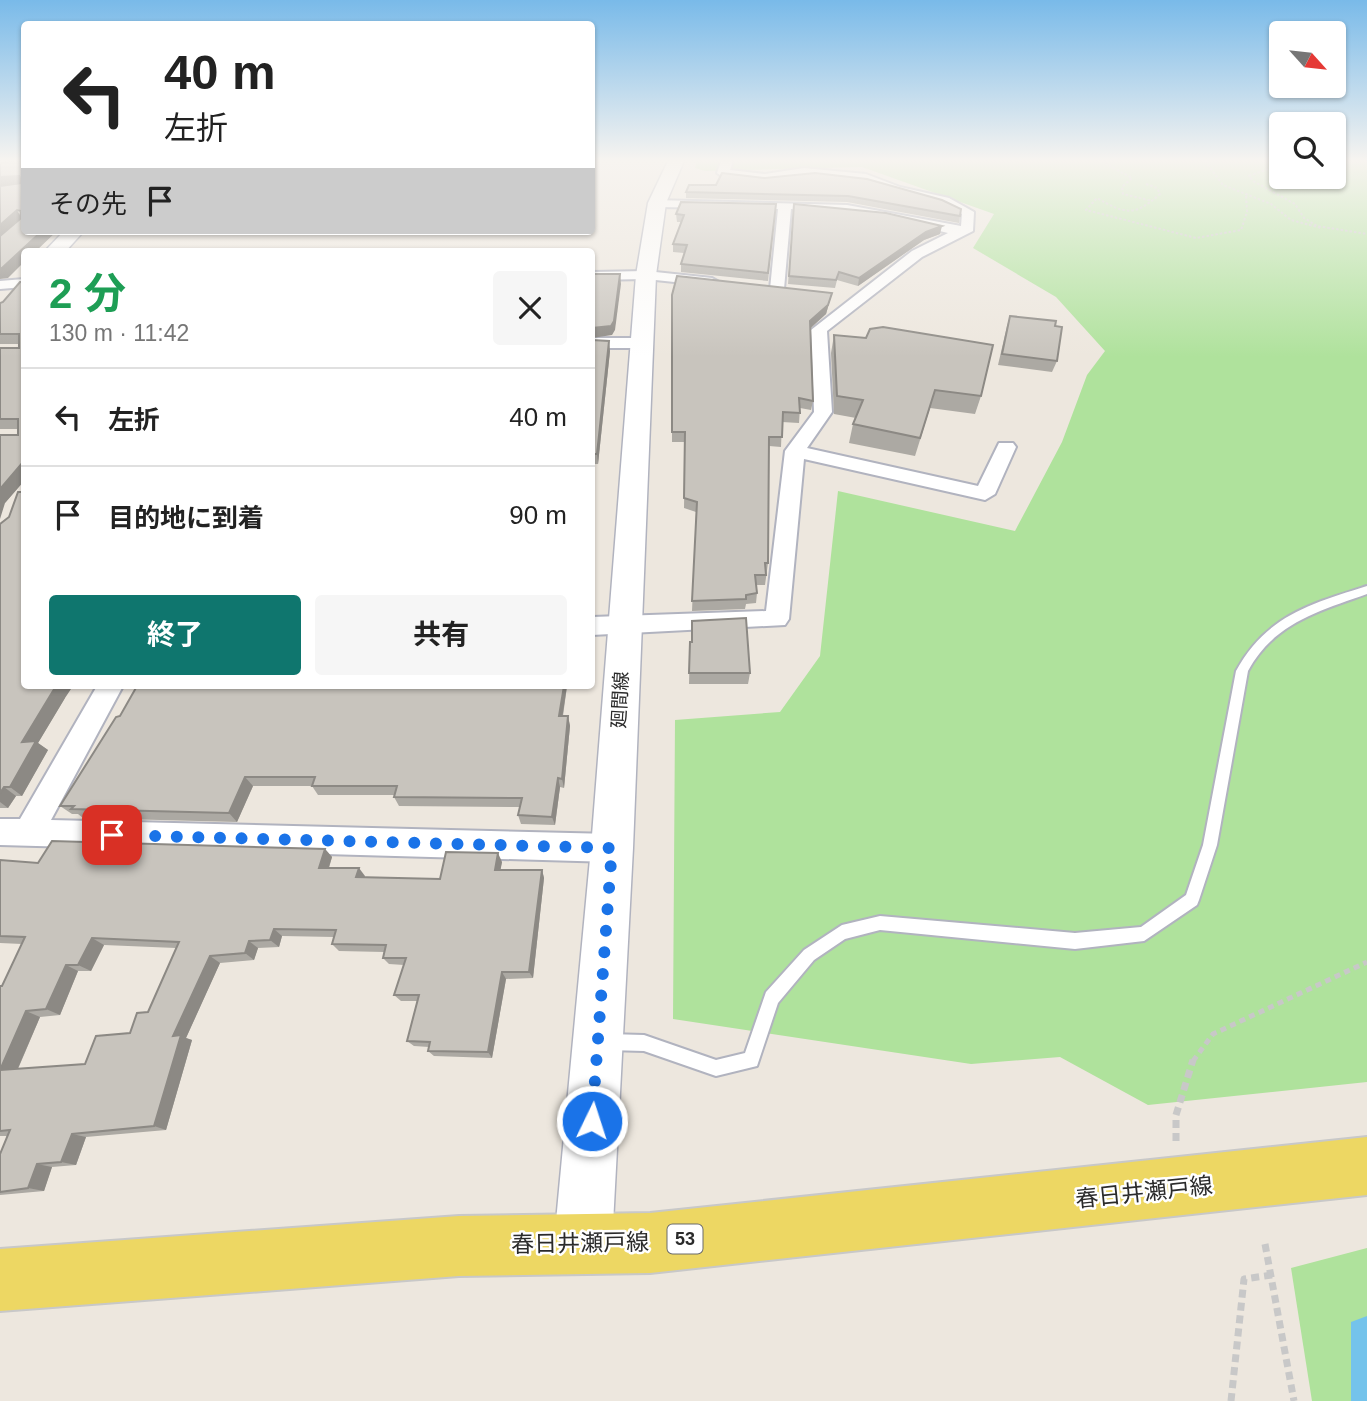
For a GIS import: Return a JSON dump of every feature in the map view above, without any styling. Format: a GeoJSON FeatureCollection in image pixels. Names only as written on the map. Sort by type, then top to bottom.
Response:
{"type":"FeatureCollection","features":[{"type":"Feature","properties":{"kind":"main road","name":"春日井瀬戸線"},"geometry":{"type":"LineString","coordinates":[[0,1280],[459,1246],[650,1243],[1367,1166]]}},
{"type":"Feature","properties":{"kind":"street","name":"廻間線"},"geometry":{"type":"LineString","coordinates":[[583,1243],[612,848],[608,626],[643,342],[646,275],[653,226]]}},
{"type":"Feature","properties":{"kind":"street"},"geometry":{"type":"LineString","coordinates":[[777,289],[783,226]]}},
{"type":"Feature","properties":{"kind":"street"},"geometry":{"type":"LineString","coordinates":[[938,226],[958,232]]}},
{"type":"Feature","properties":{"kind":"street"},"geometry":{"type":"LineString","coordinates":[[608,626],[777,619],[795,451],[823,412],[819,330],[917,254],[968,226]]}},
{"type":"Feature","properties":{"kind":"street"},"geometry":{"type":"LineString","coordinates":[[58,248],[71,235]]}},
{"type":"Feature","properties":{"kind":"street"},"geometry":{"type":"LineString","coordinates":[[595,276],[646,275],[722,283]]}},
{"type":"Feature","properties":{"kind":"street"},"geometry":{"type":"LineString","coordinates":[[0,285],[21,283]]}},
{"type":"Feature","properties":{"kind":"street"},"geometry":{"type":"LineString","coordinates":[[0,305],[21,286]]}},
{"type":"Feature","properties":{"kind":"street"},"geometry":{"type":"LineString","coordinates":[[830,295],[857,298]]}},
{"type":"Feature","properties":{"kind":"street"},"geometry":{"type":"LineString","coordinates":[[595,343],[643,342]]}},
{"type":"Feature","properties":{"kind":"street"},"geometry":{"type":"LineString","coordinates":[[795,451],[985,494],[1006,447]]}},
{"type":"Feature","properties":{"kind":"street"},"geometry":{"type":"LineString","coordinates":[[14,832],[108,689]]}},
{"type":"Feature","properties":{"kind":"street"},"geometry":{"type":"LineString","coordinates":[[14,832],[612,848]]}},
{"type":"Feature","properties":{"kind":"lane"},"geometry":{"type":"LineString","coordinates":[[597,1042],[644,1043],[716,1068],[751,1060],[772,998],[809,955],[842,932],[880,923],[1075,941],[1144,934],[1192,900],[1210,845],[1242,671],[1249,654],[1273,629],[1299,615],[1367,590]]}},
{"type":"Feature","properties":{"kind":"path"},"geometry":{"type":"LineString","coordinates":[[1145,226],[1196,238],[1209,238],[1241,230],[1242,226]]}},
{"type":"Feature","properties":{"kind":"path"},"geometry":{"type":"LineString","coordinates":[[1317,226],[1367,234]]}},
{"type":"Feature","properties":{"kind":"path"},"geometry":{"type":"LineString","coordinates":[[1321,226],[1331,230]]}},
{"type":"Feature","properties":{"kind":"path"},"geometry":{"type":"LineString","coordinates":[[1195,1186],[1174,1137],[1176,1115],[1194,1058],[1213,1034],[1367,962]]}},
{"type":"Feature","properties":{"kind":"path"},"geometry":{"type":"LineString","coordinates":[[1265,1244],[1294,1401]]}},
{"type":"Feature","properties":{"kind":"path"},"geometry":{"type":"LineString","coordinates":[[1231,1401],[1244,1279],[1272,1275]]}},
{"type":"Feature","properties":{"kind":"green space"},"geometry":{"type":"Polygon","coordinates":[[[986,226],[1367,226],[1367,1082],[1148,1105],[1060,1057],[971,1064],[673,1019],[675,720],[780,712],[820,656],[838,491],[1015,531],[1062,442],[1087,375],[1105,351],[1056,297],[973,248],[986,226]]]}},
{"type":"Feature","properties":{"kind":"green space"},"geometry":{"type":"Polygon","coordinates":[[[1367,1248],[1367,1401],[1312,1401],[1291,1268],[1367,1248]]]}},
{"type":"Feature","properties":{"kind":"water"},"geometry":{"type":"Polygon","coordinates":[[[1367,1316],[1367,1401],[1351,1401],[1351,1322],[1367,1316]]]}},
{"type":"Feature","properties":{"kind":"building"},"geometry":{"type":"Polygon","coordinates":[[[11,226],[21,226],[21,235],[38,235],[0,269],[0,236],[11,226]]]}},
{"type":"Feature","properties":{"kind":"building"},"geometry":{"type":"Polygon","coordinates":[[[680,226],[773,226],[768,273],[681,264],[687,245],[673,244],[680,226]]]}},
{"type":"Feature","properties":{"kind":"building"},"geometry":{"type":"Polygon","coordinates":[[[792,226],[941,226],[926,232],[859,278],[839,272],[836,280],[789,276],[792,226]]]}},
{"type":"Feature","properties":{"kind":"building"},"geometry":{"type":"Polygon","coordinates":[[[595,274],[620,274],[614,321],[611,326],[595,328],[595,274]]]}},
{"type":"Feature","properties":{"kind":"building"},"geometry":{"type":"Polygon","coordinates":[[[677,276],[832,293],[828,305],[810,321],[813,401],[799,398],[800,413],[783,412],[782,437],[769,437],[768,563],[765,563],[766,575],[755,575],[757,593],[746,595],[746,599],[692,601],[697,502],[684,498],[685,432],[672,432],[672,295],[677,276]]]}},
{"type":"Feature","properties":{"kind":"building"},"geometry":{"type":"Polygon","coordinates":[[[21,282],[21,464],[0,489],[0,435],[18,435],[18,419],[0,419],[0,348],[19,348],[19,334],[0,334],[0,303],[21,282]]]}},
{"type":"Feature","properties":{"kind":"building"},"geometry":{"type":"Polygon","coordinates":[[[1010,316],[1056,321],[1055,326],[1062,327],[1057,361],[1002,354],[1010,316]]]}},
{"type":"Feature","properties":{"kind":"building"},"geometry":{"type":"Polygon","coordinates":[[[883,327],[993,345],[981,396],[935,390],[920,438],[853,424],[863,400],[837,396],[834,335],[866,338],[870,329],[883,327]]]}},
{"type":"Feature","properties":{"kind":"building"},"geometry":{"type":"Polygon","coordinates":[[[595,340],[609,341],[595,454],[595,340]]]}},
{"type":"Feature","properties":{"kind":"building"},"geometry":{"type":"Polygon","coordinates":[[[18,492],[21,492],[21,689],[54,689],[22,742],[36,741],[10,787],[4,787],[0,793],[0,524],[9,517],[18,492]]]}},
{"type":"Feature","properties":{"kind":"building"},"geometry":{"type":"Polygon","coordinates":[[[746,618],[750,673],[689,673],[692,621],[746,618]]]}},
{"type":"Feature","properties":{"kind":"building"},"geometry":{"type":"Polygon","coordinates":[[[135,689],[564,689],[559,716],[568,716],[562,779],[558,778],[552,817],[518,815],[522,798],[394,797],[397,786],[312,786],[315,777],[245,777],[229,813],[71,809],[74,806],[60,806],[116,717],[120,716],[135,689]]]}},
{"type":"Feature","properties":{"kind":"building"},"geometry":{"type":"Polygon","coordinates":[[[52,841],[325,849],[319,868],[359,868],[356,877],[440,879],[446,852],[498,853],[495,870],[542,870],[529,972],[502,972],[488,1052],[428,1051],[430,1042],[407,1041],[419,995],[394,995],[406,958],[383,958],[386,945],[332,944],[336,930],[274,929],[270,940],[249,941],[245,953],[210,956],[173,1036],[181,1035],[154,1126],[72,1134],[61,1162],[37,1164],[28,1188],[0,1192],[0,1154],[10,1130],[0,1131],[0,986],[25,937],[0,936],[0,860],[38,863],[52,841]],[[92,938],[78,965],[66,965],[46,1009],[26,1011],[0,1070],[85,1064],[96,1036],[130,1033],[137,1013],[148,1012],[179,942],[92,938]]]}},
{"type":"Feature","properties":{"kind":"route"},"geometry":{"type":"LineString","coordinates":[[112,835],[612,848],[592,1121]]}}]}
